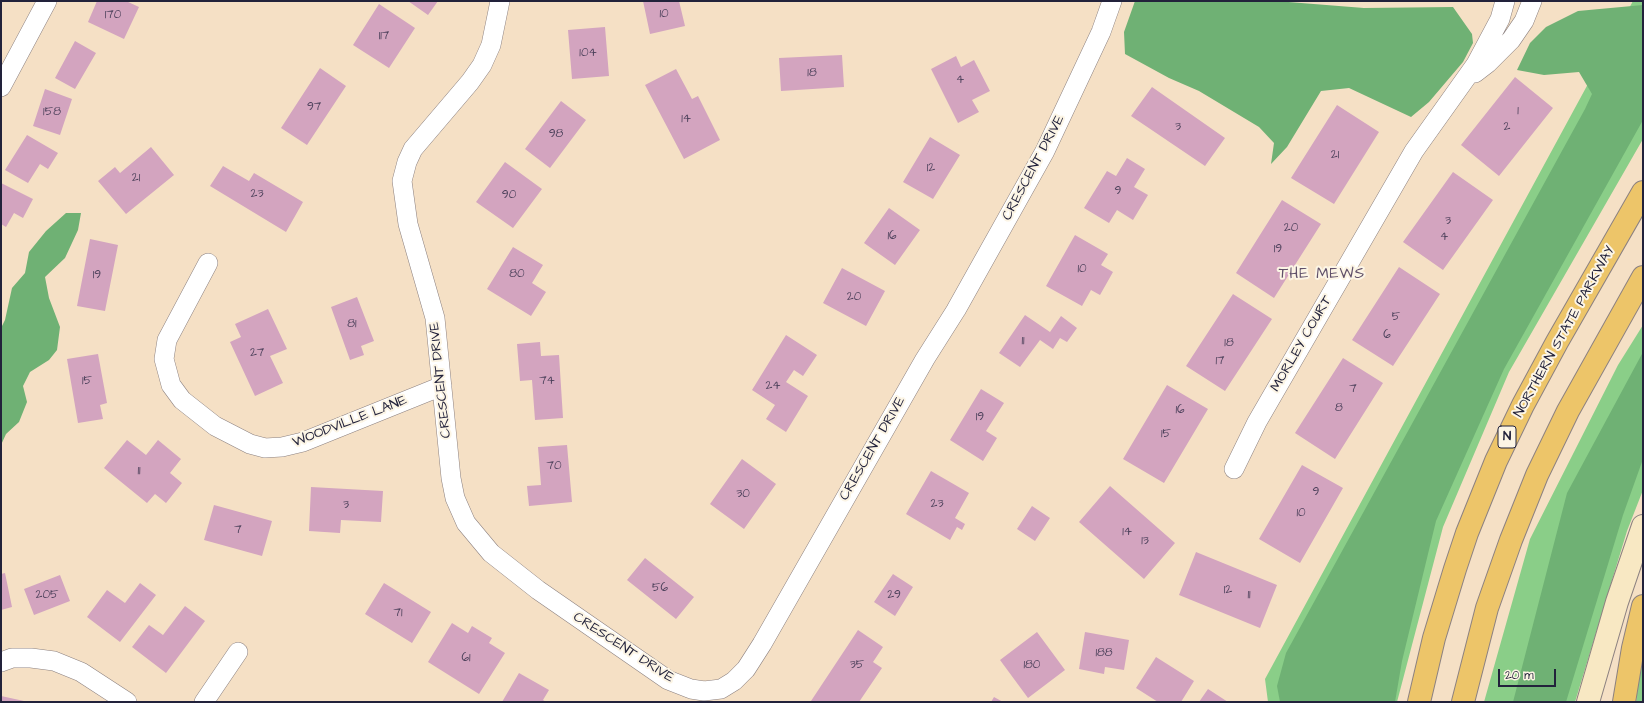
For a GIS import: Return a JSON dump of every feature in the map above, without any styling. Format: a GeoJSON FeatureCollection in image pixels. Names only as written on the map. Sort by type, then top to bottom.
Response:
{"type":"FeatureCollection","features":[{"type":"Feature","properties":{"kind":"highway","name":"NORTHERN STATE PARKWAY"},"geometry":{"type":"LineString","coordinates":[[1419,702],[1434,638],[1455,569],[1467,533],[1496,461],[1523,405],[1557,342],[1643,192]]}},
{"type":"Feature","properties":{"kind":"highway"},"geometry":{"type":"LineString","coordinates":[[1463,702],[1487,608],[1511,540],[1537,475],[1568,411],[1643,277]]}},
{"type":"Feature","properties":{"kind":"highway"},"geometry":{"type":"LineString","coordinates":[[1624,702],[1632,655],[1643,606]]}},
{"type":"Feature","properties":{"kind":"main road"},"geometry":{"type":"LineString","coordinates":[[1588,702],[1617,602],[1643,526]]}},
{"type":"Feature","properties":{"kind":"street"},"geometry":{"type":"LineString","coordinates":[[1,87],[7,60],[47,1]]}},
{"type":"Feature","properties":{"kind":"street","name":"CRESCENT DRIVE"},"geometry":{"type":"LineString","coordinates":[[500,1],[491,45],[482,65],[470,82],[413,149],[407,162],[402,182],[408,224],[435,318],[451,478],[455,498],[466,523],[491,553],[538,590],[668,680],[691,689],[704,691],[721,689],[734,682],[746,669],[762,644],[925,359],[956,310],[1045,151],[1101,32],[1112,1]]}},
{"type":"Feature","properties":{"kind":"street","name":"MORLEY COURT"},"geometry":{"type":"LineString","coordinates":[[1234,469],[1257,422],[1414,151],[1476,64],[1500,19],[1505,1]]}},
{"type":"Feature","properties":{"kind":"street","name":"MORLEY COURT"},"geometry":{"type":"LineString","coordinates":[[1464,80],[1488,63],[1512,40],[1524,21],[1532,1]]}},
{"type":"Feature","properties":{"kind":"street","name":"WOODVILLE LANE"},"geometry":{"type":"LineString","coordinates":[[208,263],[166,340],[164,359],[172,385],[182,400],[215,426],[250,444],[265,448],[282,447],[303,442],[442,386]]}},
{"type":"Feature","properties":{"kind":"street"},"geometry":{"type":"LineString","coordinates":[[204,702],[238,652]]}},
{"type":"Feature","properties":{"kind":"street"},"geometry":{"type":"LineString","coordinates":[[1,662],[12,658],[31,658],[54,661],[81,672],[127,702]]}},
{"type":"Feature","properties":{"kind":"green space"},"geometry":{"type":"Polygon","coordinates":[[[1135,1],[1276,1],[1364,8],[1453,7],[1472,34],[1473,43],[1463,62],[1429,102],[1411,117],[1349,88],[1321,91],[1287,147],[1271,164],[1274,143],[1259,127],[1199,91],[1169,78],[1125,54],[1124,32],[1135,1]]]}},
{"type":"Feature","properties":{"kind":"green space"},"geometry":{"type":"Polygon","coordinates":[[[1633,1],[1643,1],[1643,139],[1509,372],[1443,527],[1397,702],[1268,702],[1265,679],[1633,1]]]}},
{"type":"Feature","properties":{"kind":"green space"},"geometry":{"type":"Polygon","coordinates":[[[1643,5],[1643,120],[1504,369],[1436,521],[1402,661],[1395,702],[1280,702],[1277,686],[1286,653],[1592,94],[1579,72],[1544,75],[1517,70],[1530,43],[1546,27],[1578,11],[1643,5]]]}},
{"type":"Feature","properties":{"kind":"green space"},"geometry":{"type":"Polygon","coordinates":[[[66,213],[81,213],[78,230],[65,258],[45,277],[49,298],[60,327],[57,350],[49,360],[30,372],[23,386],[27,402],[19,422],[6,434],[1,445],[1,328],[5,320],[12,288],[25,273],[29,252],[46,231],[66,213]]]}},
{"type":"Feature","properties":{"kind":"green space"},"geometry":{"type":"Polygon","coordinates":[[[1643,325],[1643,490],[1627,531],[1575,702],[1484,702],[1530,539],[1618,365],[1643,325]]]}},
{"type":"Feature","properties":{"kind":"green space"},"geometry":{"type":"Polygon","coordinates":[[[1643,352],[1643,459],[1623,515],[1566,702],[1513,702],[1567,493],[1643,352]]]}},
{"type":"Feature","properties":{"kind":"green space"},"geometry":{"type":"Polygon","coordinates":[[[1643,641],[1643,702],[1636,702],[1643,641]]]}},
{"type":"Feature","properties":{"kind":"building"},"geometry":{"type":"Polygon","coordinates":[[[97,1],[126,1],[139,7],[124,39],[88,22],[97,1]]]}},
{"type":"Feature","properties":{"kind":"building"},"geometry":{"type":"Polygon","coordinates":[[[408,1],[438,1],[428,15],[408,1]]]}},
{"type":"Feature","properties":{"kind":"building"},"geometry":{"type":"Polygon","coordinates":[[[643,1],[679,1],[685,26],[650,34],[643,1]]]}},
{"type":"Feature","properties":{"kind":"building"},"geometry":{"type":"Polygon","coordinates":[[[379,4],[415,28],[389,68],[353,45],[379,4]]]}},
{"type":"Feature","properties":{"kind":"building"},"geometry":{"type":"Polygon","coordinates":[[[605,27],[609,76],[572,79],[568,30],[605,27]]]}},
{"type":"Feature","properties":{"kind":"building"},"geometry":{"type":"Polygon","coordinates":[[[75,41],[96,53],[75,89],[55,78],[75,41]]]}},
{"type":"Feature","properties":{"kind":"building"},"geometry":{"type":"Polygon","coordinates":[[[842,55],[844,87],[781,91],[779,58],[842,55]]]}},
{"type":"Feature","properties":{"kind":"building"},"geometry":{"type":"Polygon","coordinates":[[[956,56],[961,67],[974,60],[990,91],[972,100],[979,112],[958,123],[931,69],[956,56]]]}},
{"type":"Feature","properties":{"kind":"building"},"geometry":{"type":"Polygon","coordinates":[[[320,68],[346,86],[307,145],[281,128],[320,68]]]}},
{"type":"Feature","properties":{"kind":"building"},"geometry":{"type":"Polygon","coordinates":[[[676,69],[692,99],[698,96],[720,140],[684,159],[645,85],[676,69]]]}},
{"type":"Feature","properties":{"kind":"building"},"geometry":{"type":"Polygon","coordinates":[[[1515,77],[1553,108],[1499,176],[1461,145],[1515,77]]]}},
{"type":"Feature","properties":{"kind":"building"},"geometry":{"type":"Polygon","coordinates":[[[1152,87],[1225,138],[1205,166],[1131,116],[1152,87]]]}},
{"type":"Feature","properties":{"kind":"building"},"geometry":{"type":"Polygon","coordinates":[[[45,89],[72,99],[60,135],[33,126],[45,89]]]}},
{"type":"Feature","properties":{"kind":"building"},"geometry":{"type":"Polygon","coordinates":[[[561,101],[586,120],[550,168],[525,149],[561,101]]]}},
{"type":"Feature","properties":{"kind":"building"},"geometry":{"type":"Polygon","coordinates":[[[1337,105],[1379,132],[1334,204],[1291,178],[1337,105]]]}},
{"type":"Feature","properties":{"kind":"building"},"geometry":{"type":"Polygon","coordinates":[[[27,135],[58,153],[48,169],[40,164],[28,183],[5,170],[27,135]]]}},
{"type":"Feature","properties":{"kind":"building"},"geometry":{"type":"Polygon","coordinates":[[[930,137],[960,155],[933,199],[903,182],[930,137]]]}},
{"type":"Feature","properties":{"kind":"building"},"geometry":{"type":"Polygon","coordinates":[[[151,147],[174,175],[126,214],[98,181],[115,167],[120,173],[151,147]]]}},
{"type":"Feature","properties":{"kind":"building"},"geometry":{"type":"Polygon","coordinates":[[[1127,158],[1145,169],[1134,187],[1148,195],[1133,220],[1117,210],[1109,223],[1084,208],[1107,171],[1116,176],[1127,158]]]}},
{"type":"Feature","properties":{"kind":"building"},"geometry":{"type":"Polygon","coordinates":[[[505,162],[542,189],[513,228],[476,202],[505,162]]]}},
{"type":"Feature","properties":{"kind":"building"},"geometry":{"type":"Polygon","coordinates":[[[223,166],[249,181],[254,173],[303,202],[286,232],[210,186],[223,166]]]}},
{"type":"Feature","properties":{"kind":"building"},"geometry":{"type":"Polygon","coordinates":[[[1453,172],[1493,200],[1443,270],[1403,242],[1453,172]]]}},
{"type":"Feature","properties":{"kind":"building"},"geometry":{"type":"Polygon","coordinates":[[[1,183],[33,199],[23,218],[14,213],[6,227],[1,224],[1,183]]]}},
{"type":"Feature","properties":{"kind":"building"},"geometry":{"type":"Polygon","coordinates":[[[1282,200],[1321,224],[1274,298],[1236,273],[1282,200]]]}},
{"type":"Feature","properties":{"kind":"building"},"geometry":{"type":"Polygon","coordinates":[[[889,208],[920,230],[895,265],[864,243],[889,208]]]}},
{"type":"Feature","properties":{"kind":"building"},"geometry":{"type":"Polygon","coordinates":[[[1075,235],[1108,254],[1101,265],[1113,272],[1100,295],[1091,290],[1082,306],[1046,286],[1075,235]]]}},
{"type":"Feature","properties":{"kind":"building"},"geometry":{"type":"Polygon","coordinates":[[[90,239],[118,245],[105,311],[77,306],[90,239]]]}},
{"type":"Feature","properties":{"kind":"building"},"geometry":{"type":"Polygon","coordinates":[[[513,247],[543,265],[532,283],[546,292],[531,316],[487,289],[513,247]]]}},
{"type":"Feature","properties":{"kind":"building"},"geometry":{"type":"Polygon","coordinates":[[[1399,267],[1440,294],[1393,366],[1352,340],[1399,267]]]}},
{"type":"Feature","properties":{"kind":"building"},"geometry":{"type":"Polygon","coordinates":[[[842,268],[885,291],[866,326],[823,303],[842,268]]]}},
{"type":"Feature","properties":{"kind":"building"},"geometry":{"type":"Polygon","coordinates":[[[1233,294],[1272,319],[1225,391],[1186,366],[1233,294]]]}},
{"type":"Feature","properties":{"kind":"building"},"geometry":{"type":"Polygon","coordinates":[[[357,297],[374,341],[361,346],[364,355],[350,360],[331,307],[357,297]]]}},
{"type":"Feature","properties":{"kind":"building"},"geometry":{"type":"Polygon","coordinates":[[[268,309],[287,349],[270,356],[283,383],[255,396],[230,342],[241,337],[235,324],[268,309]]]}},
{"type":"Feature","properties":{"kind":"building"},"geometry":{"type":"Polygon","coordinates":[[[1025,315],[1050,332],[1061,316],[1077,328],[1067,342],[1060,338],[1053,349],[1040,340],[1020,367],[999,353],[1025,315]]]}},
{"type":"Feature","properties":{"kind":"building"},"geometry":{"type":"Polygon","coordinates":[[[786,335],[817,355],[803,376],[794,370],[786,382],[808,396],[786,432],[766,419],[775,405],[752,390],[786,335]]]}},
{"type":"Feature","properties":{"kind":"building"},"geometry":{"type":"Polygon","coordinates":[[[540,342],[541,356],[559,355],[563,418],[535,420],[532,380],[520,381],[517,344],[540,342]]]}},
{"type":"Feature","properties":{"kind":"building"},"geometry":{"type":"Polygon","coordinates":[[[98,354],[107,403],[100,405],[103,419],[78,423],[67,359],[98,354]]]}},
{"type":"Feature","properties":{"kind":"building"},"geometry":{"type":"Polygon","coordinates":[[[1343,358],[1383,383],[1335,459],[1295,433],[1343,358]]]}},
{"type":"Feature","properties":{"kind":"building"},"geometry":{"type":"Polygon","coordinates":[[[1167,385],[1208,409],[1164,483],[1123,459],[1167,385]]]}},
{"type":"Feature","properties":{"kind":"building"},"geometry":{"type":"Polygon","coordinates":[[[981,389],[1004,403],[986,431],[997,438],[983,461],[950,440],[981,389]]]}},
{"type":"Feature","properties":{"kind":"building"},"geometry":{"type":"Polygon","coordinates":[[[127,440],[146,455],[158,440],[181,459],[170,473],[182,483],[166,503],[155,494],[147,503],[104,468],[127,440]]]}},
{"type":"Feature","properties":{"kind":"building"},"geometry":{"type":"Polygon","coordinates":[[[567,445],[572,502],[529,506],[527,486],[541,485],[538,447],[567,445]]]}},
{"type":"Feature","properties":{"kind":"building"},"geometry":{"type":"Polygon","coordinates":[[[742,459],[776,484],[744,529],[710,504],[742,459]]]}},
{"type":"Feature","properties":{"kind":"building"},"geometry":{"type":"Polygon","coordinates":[[[1302,465],[1343,488],[1300,563],[1259,539],[1302,465]]]}},
{"type":"Feature","properties":{"kind":"building"},"geometry":{"type":"Polygon","coordinates":[[[931,471],[969,493],[955,518],[965,524],[962,530],[957,527],[950,540],[906,514],[931,471]]]}},
{"type":"Feature","properties":{"kind":"building"},"geometry":{"type":"Polygon","coordinates":[[[1110,486],[1175,543],[1144,579],[1079,522],[1110,486]]]}},
{"type":"Feature","properties":{"kind":"building"},"geometry":{"type":"Polygon","coordinates":[[[311,487],[383,491],[381,522],[341,520],[340,533],[309,531],[311,487]]]}},
{"type":"Feature","properties":{"kind":"building"},"geometry":{"type":"Polygon","coordinates":[[[214,505],[272,521],[262,556],[204,540],[214,505]]]}},
{"type":"Feature","properties":{"kind":"building"},"geometry":{"type":"Polygon","coordinates":[[[1032,506],[1050,518],[1035,541],[1017,529],[1032,506]]]}},
{"type":"Feature","properties":{"kind":"building"},"geometry":{"type":"Polygon","coordinates":[[[1196,552],[1277,585],[1260,628],[1179,595],[1196,552]]]}},
{"type":"Feature","properties":{"kind":"building"},"geometry":{"type":"Polygon","coordinates":[[[645,558],[694,597],[676,619],[627,580],[645,558]]]}},
{"type":"Feature","properties":{"kind":"building"},"geometry":{"type":"Polygon","coordinates":[[[5,573],[12,607],[1,610],[1,574],[5,573]]]}},
{"type":"Feature","properties":{"kind":"building"},"geometry":{"type":"Polygon","coordinates":[[[893,574],[913,587],[895,616],[874,602],[893,574]]]}},
{"type":"Feature","properties":{"kind":"building"},"geometry":{"type":"Polygon","coordinates":[[[60,575],[70,601],[34,615],[24,589],[60,575]]]}},
{"type":"Feature","properties":{"kind":"building"},"geometry":{"type":"Polygon","coordinates":[[[140,583],[156,595],[120,642],[87,617],[107,590],[125,603],[140,583]]]}},
{"type":"Feature","properties":{"kind":"building"},"geometry":{"type":"Polygon","coordinates":[[[384,583],[431,612],[412,643],[365,614],[384,583]]]}},
{"type":"Feature","properties":{"kind":"building"},"geometry":{"type":"Polygon","coordinates":[[[185,606],[205,621],[166,673],[132,647],[149,625],[163,635],[185,606]]]}},
{"type":"Feature","properties":{"kind":"building"},"geometry":{"type":"Polygon","coordinates":[[[452,623],[468,633],[472,626],[492,638],[489,643],[505,653],[479,694],[428,662],[452,623]]]}},
{"type":"Feature","properties":{"kind":"building"},"geometry":{"type":"Polygon","coordinates":[[[858,630],[883,647],[873,662],[882,668],[859,702],[811,701],[858,630]]]}},
{"type":"Feature","properties":{"kind":"building"},"geometry":{"type":"Polygon","coordinates":[[[1037,632],[1065,670],[1028,698],[1000,660],[1037,632]]]}},
{"type":"Feature","properties":{"kind":"building"},"geometry":{"type":"Polygon","coordinates":[[[1085,632],[1129,640],[1124,670],[1105,667],[1104,674],[1079,669],[1085,632]]]}},
{"type":"Feature","properties":{"kind":"building"},"geometry":{"type":"Polygon","coordinates":[[[1156,657],[1194,681],[1181,702],[1158,702],[1136,688],[1156,657]]]}},
{"type":"Feature","properties":{"kind":"building"},"geometry":{"type":"Polygon","coordinates":[[[519,673],[549,690],[543,700],[546,702],[502,702],[519,673]]]}},
{"type":"Feature","properties":{"kind":"building"},"geometry":{"type":"Polygon","coordinates":[[[1208,689],[1228,702],[1199,702],[1208,689]]]}},
{"type":"Feature","properties":{"kind":"building"},"geometry":{"type":"Polygon","coordinates":[[[1,696],[24,701],[24,702],[1,702],[1,696]]]}},
{"type":"Feature","properties":{"kind":"building"},"geometry":{"type":"Polygon","coordinates":[[[994,697],[1003,702],[991,702],[994,697]]]}},
{"type":"Feature","properties":{"kind":"district","name":"THE MEWS"},"geometry":{"type":"Point","coordinates":[1322,275]}}]}
